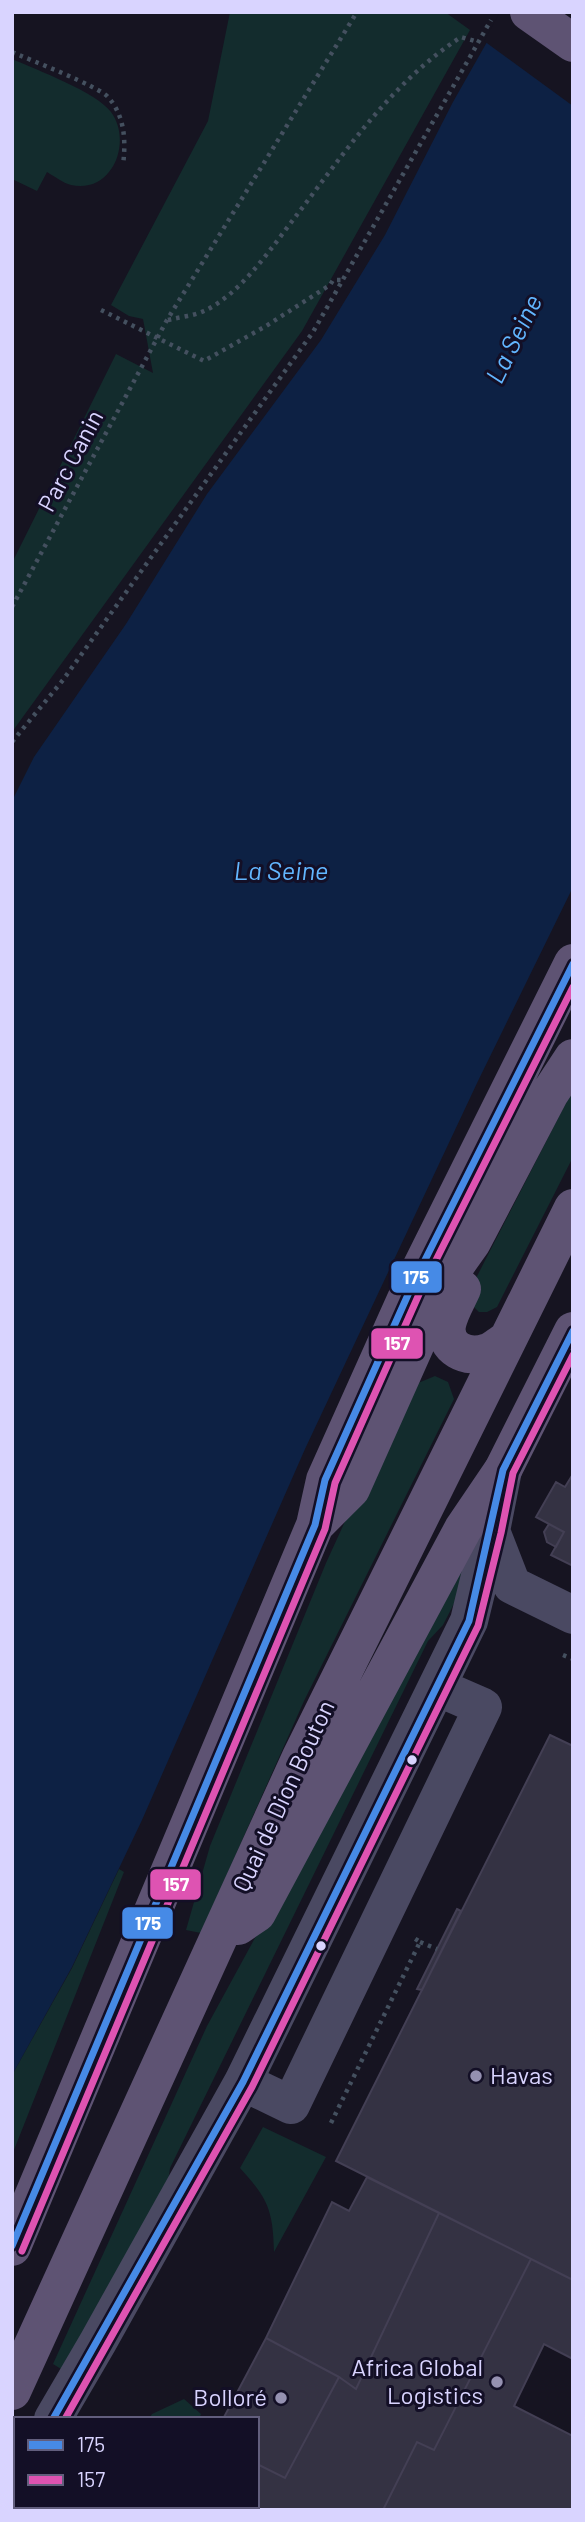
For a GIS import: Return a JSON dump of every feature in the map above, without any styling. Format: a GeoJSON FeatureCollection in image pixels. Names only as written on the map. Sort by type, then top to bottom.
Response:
{"type":"FeatureCollection","features":[{"type":"Feature","properties":{"kind":"main road"},"geometry":{"type":"LineString","coordinates":[[529,12],[573,43]]}},
{"type":"Feature","properties":{"kind":"main road"},"geometry":{"type":"LineString","coordinates":[[12,2246],[315,1525],[325,1480],[411,1288],[573,963]]}},
{"type":"Feature","properties":{"kind":"main road"},"geometry":{"type":"LineString","coordinates":[[315,1525],[351,1489],[443,1283],[472,1242],[550,1093],[573,1058]]}},
{"type":"Feature","properties":{"kind":"main road","name":"Quai de Dion Bouton"},"geometry":{"type":"LineString","coordinates":[[12,2391],[301,1757],[573,1209]]}},
{"type":"Feature","properties":{"kind":"main road"},"geometry":{"type":"LineString","coordinates":[[472,1242],[462,1287],[447,1324],[447,1335],[458,1352],[471,1354],[487,1353],[506,1341]]}},
{"type":"Feature","properties":{"kind":"main road"},"geometry":{"type":"LineString","coordinates":[[219,1939],[257,1913],[463,1529],[503,1470],[570,1343]]}},
{"type":"Feature","properties":{"kind":"street"},"geometry":{"type":"LineString","coordinates":[[54,2417],[243,2082],[469,1621],[503,1470]]}},
{"type":"Feature","properties":{"kind":"street"},"geometry":{"type":"LineString","coordinates":[[491,1531],[512,1584],[573,1615]]}},
{"type":"Feature","properties":{"kind":"street"},"geometry":{"type":"LineString","coordinates":[[473,1603],[497,1598],[512,1584]]}},
{"type":"Feature","properties":{"kind":"street"},"geometry":{"type":"LineString","coordinates":[[243,2082],[291,2105],[484,1707],[437,1686]]}},
{"type":"Feature","properties":{"kind":"path","name":"Parc Canin"},"geometry":{"type":"LineString","coordinates":[[12,607],[167,320],[357,12]]}},
{"type":"Feature","properties":{"kind":"path"},"geometry":{"type":"LineString","coordinates":[[12,742],[63,680],[313,332],[495,12]]}},
{"type":"Feature","properties":{"kind":"path"},"geometry":{"type":"LineString","coordinates":[[167,320],[204,311],[230,293],[262,260],[379,109],[407,80],[440,50],[461,37],[478,42]]}},
{"type":"Feature","properties":{"kind":"path"},"geometry":{"type":"LineString","coordinates":[[12,52],[107,96],[121,119],[126,141],[123,165]]}},
{"type":"Feature","properties":{"kind":"path"},"geometry":{"type":"LineString","coordinates":[[101,310],[204,361],[210,360],[299,306],[330,285],[333,280],[342,280]]}},
{"type":"Feature","properties":{"kind":"path"},"geometry":{"type":"LineString","coordinates":[[420,1942],[437,1950]]}},
{"type":"Feature","properties":{"kind":"green space"},"geometry":{"type":"Polygon","coordinates":[[[230,12],[445,12],[470,30],[302,331],[12,732],[12,563],[116,354],[153,373],[143,319],[129,316],[111,305],[208,121],[230,12]]]}},
{"type":"Feature","properties":{"kind":"green space"},"geometry":{"type":"Polygon","coordinates":[[[12,59],[80,89],[111,112],[120,137],[119,151],[115,163],[98,182],[85,186],[71,185],[47,172],[37,191],[12,179],[12,59]]]}},
{"type":"Feature","properties":{"kind":"green space"},"geometry":{"type":"Polygon","coordinates":[[[573,1089],[573,1157],[497,1307],[487,1312],[479,1312],[473,1306],[473,1284],[573,1089]]]}},
{"type":"Feature","properties":{"kind":"green space"},"geometry":{"type":"Polygon","coordinates":[[[435,1376],[448,1382],[454,1399],[304,1701],[201,1933],[186,1930],[210,1846],[326,1563],[406,1388],[435,1376]]]}},
{"type":"Feature","properties":{"kind":"green space"},"geometry":{"type":"Polygon","coordinates":[[[464,1569],[466,1580],[443,1625],[428,1641],[170,2168],[165,2204],[66,2372],[53,2364],[207,2026],[453,1574],[464,1569]]]}},
{"type":"Feature","properties":{"kind":"green space"},"geometry":{"type":"Polygon","coordinates":[[[119,1869],[124,1872],[12,2155],[12,2075],[72,1968],[119,1869]]]}},
{"type":"Feature","properties":{"kind":"green space"},"geometry":{"type":"Polygon","coordinates":[[[263,2127],[326,2157],[274,2252],[267,2206],[257,2188],[240,2168],[263,2127]]]}},
{"type":"Feature","properties":{"kind":"green space"},"geometry":{"type":"Polygon","coordinates":[[[184,2399],[201,2414],[200,2417],[150,2417],[184,2399]]]}},
{"type":"Feature","properties":{"kind":"water","name":"La Seine"},"geometry":{"type":"Polygon","coordinates":[[[504,12],[573,12],[573,887],[478,1081],[305,1449],[142,1820],[72,1967],[12,2075],[12,801],[34,757],[126,624],[207,494],[321,340],[385,235],[453,102],[504,12]]]}},
{"type":"Feature","properties":{"kind":"pier"},"geometry":{"type":"Polygon","coordinates":[[[500,12],[573,12],[573,106],[484,41],[500,12]]]}},
{"type":"Feature","properties":{"kind":"building"},"geometry":{"type":"Polygon","coordinates":[[[573,1474],[573,1566],[551,1555],[564,1532],[536,1517],[556,1482],[565,1487],[573,1474]]]}},
{"type":"Feature","properties":{"kind":"building"},"geometry":{"type":"Polygon","coordinates":[[[549,1524],[564,1532],[556,1547],[547,1542],[544,1532],[549,1524]]]}},
{"type":"Feature","properties":{"kind":"building","name":"Havas"},"geometry":{"type":"Polygon","coordinates":[[[550,1735],[573,1746],[573,2280],[336,2161],[550,1735]]]}},
{"type":"Feature","properties":{"kind":"building"},"geometry":{"type":"Polygon","coordinates":[[[457,1909],[461,1911],[422,1990],[417,1989],[457,1909]]]}},
{"type":"Feature","properties":{"kind":"building"},"geometry":{"type":"Polygon","coordinates":[[[367,2177],[439,2213],[356,2389],[266,2338],[332,2202],[349,2211],[367,2177]]]}},
{"type":"Feature","properties":{"kind":"building"},"geometry":{"type":"Polygon","coordinates":[[[439,2213],[531,2259],[434,2450],[417,2442],[383,2510],[178,2510],[259,2508],[259,2465],[285,2478],[339,2377],[356,2389],[439,2213]]]}},
{"type":"Feature","properties":{"kind":"building","name":"Africa Global Logistics"},"geometry":{"type":"Polygon","coordinates":[[[531,2259],[573,2280],[573,2359],[544,2344],[514,2406],[573,2436],[573,2510],[383,2510],[417,2442],[434,2450],[531,2259]]]}},
{"type":"Feature","properties":{"kind":"building","name":"Bolloré"},"geometry":{"type":"Polygon","coordinates":[[[266,2338],[339,2377],[285,2478],[259,2465],[259,2417],[224,2417],[266,2338]]]}},
{"type":"Feature","properties":{"kind":"transit line","name":"175"},"geometry":{"type":"LineString","coordinates":[[12,2246],[315,1525],[325,1480],[411,1288],[573,964]]}},
{"type":"Feature","properties":{"kind":"transit line","name":"157"},"geometry":{"type":"LineString","coordinates":[[22,2251],[325,1529],[335,1483],[420,1292],[573,987]]}},
{"type":"Feature","properties":{"kind":"transit line","name":"175"},"geometry":{"type":"LineString","coordinates":[[54,2417],[243,2082],[469,1621],[503,1470],[573,1331]]}},
{"type":"Feature","properties":{"kind":"transit line","name":"157"},"geometry":{"type":"LineString","coordinates":[[66,2417],[252,2087],[478,1626],[513,1473],[573,1355]]}},
{"type":"Feature","properties":{"kind":"place","name":"Havas"},"geometry":{"type":"Point","coordinates":[476,2076]}},
{"type":"Feature","properties":{"kind":"place","name":"Africa Global Logistics"},"geometry":{"type":"Point","coordinates":[497,2382]}},
{"type":"Feature","properties":{"kind":"place","name":"Bolloré"},"geometry":{"type":"Point","coordinates":[281,2398]}}]}
